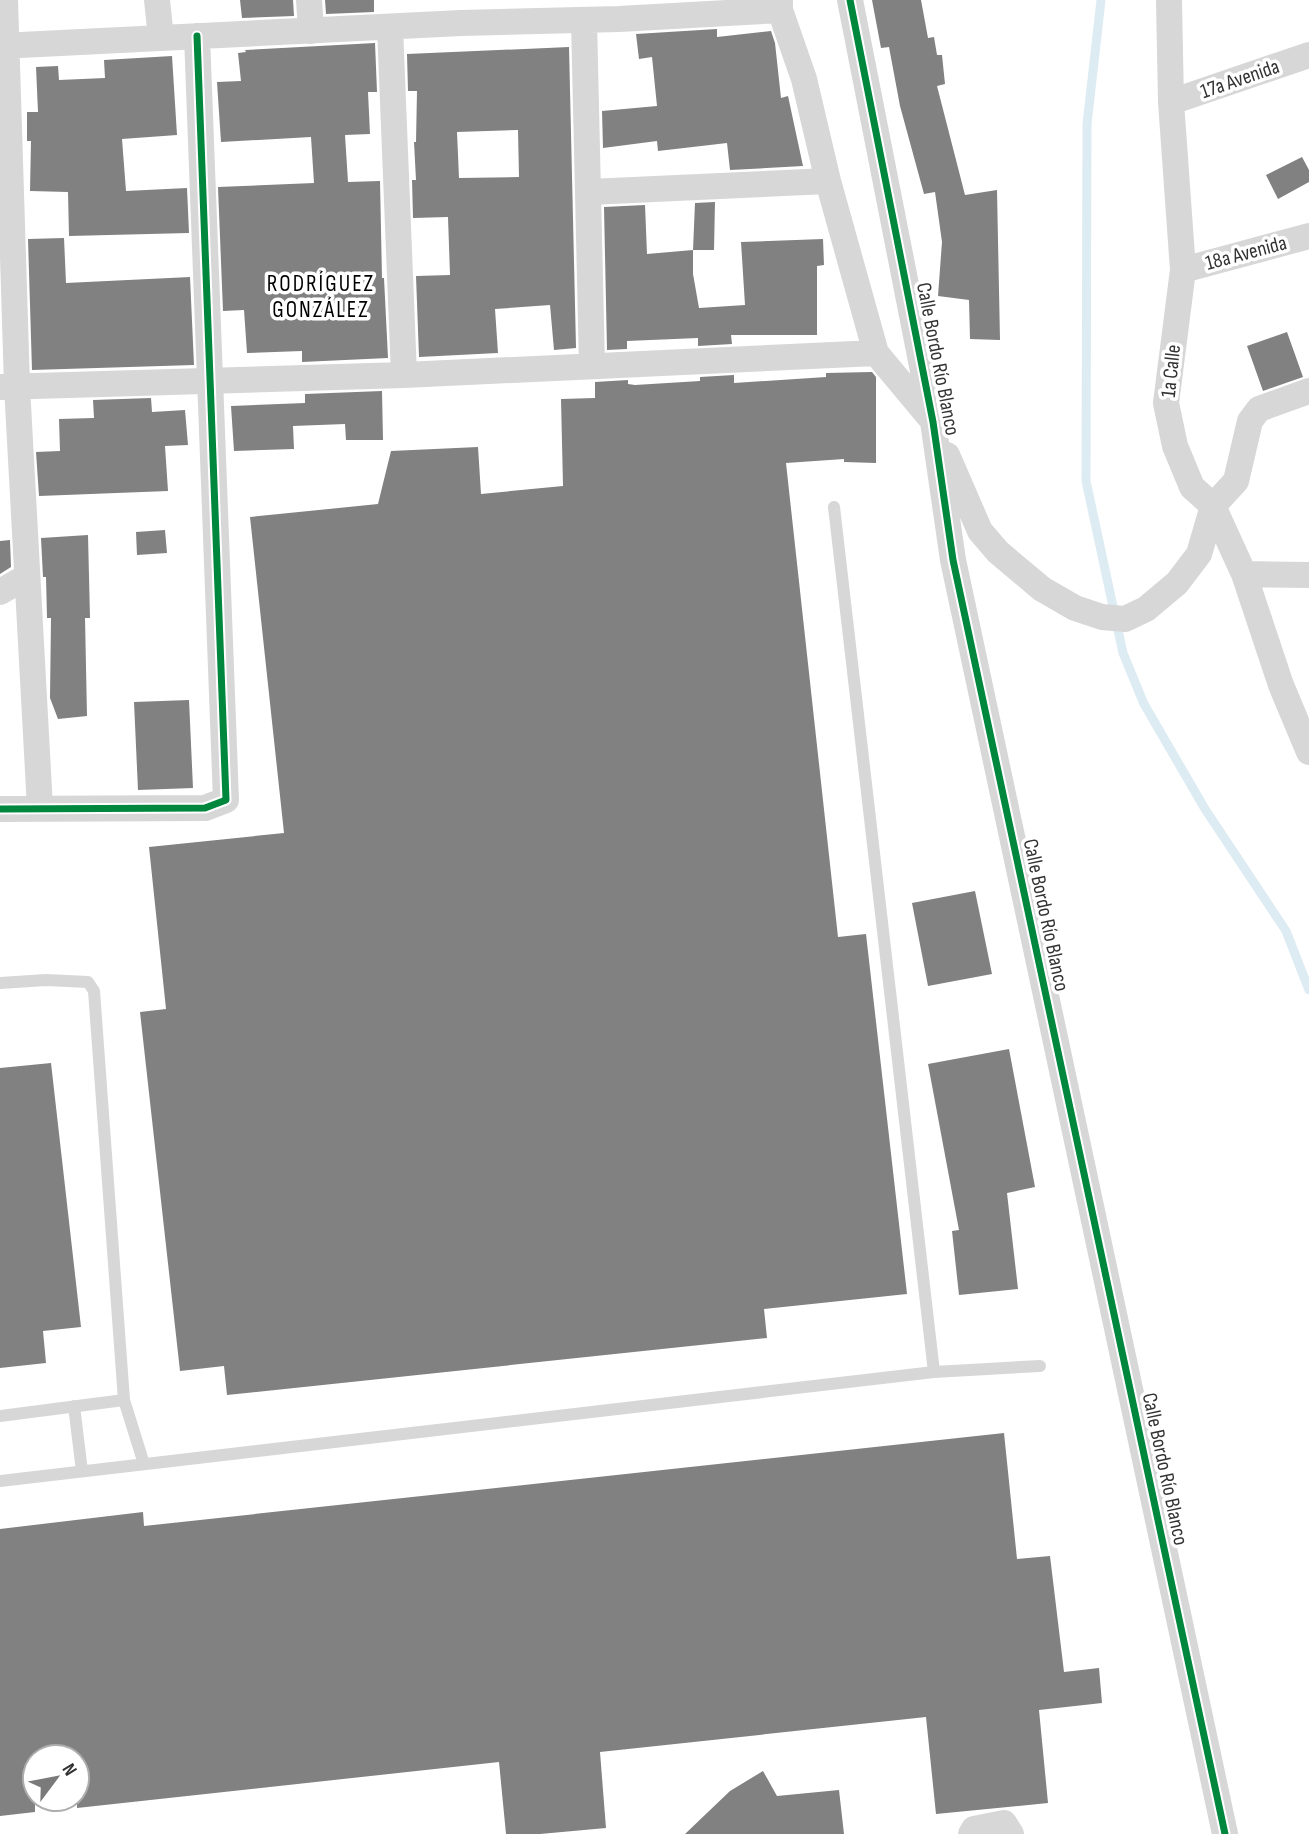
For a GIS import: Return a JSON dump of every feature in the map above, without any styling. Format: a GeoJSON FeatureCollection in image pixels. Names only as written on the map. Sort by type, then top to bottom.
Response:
{"type":"FeatureCollection","features":[{"type":"Feature","properties":{"kind":"street"},"geometry":{"type":"LineString","coordinates":[[5,0],[9,386],[26,577],[40,808]]}},
{"type":"Feature","properties":{"kind":"street"},"geometry":{"type":"LineString","coordinates":[[157,0],[161,38]]}},
{"type":"Feature","properties":{"kind":"street"},"geometry":{"type":"LineString","coordinates":[[309,0],[311,31]]}},
{"type":"Feature","properties":{"kind":"street","name":"Calle Bordo Río Blanco"},"geometry":{"type":"LineString","coordinates":[[850,0],[933,422],[953,560],[1225,1834]]}},
{"type":"Feature","properties":{"kind":"street","name":"1a Calle"},"geometry":{"type":"LineString","coordinates":[[1169,0],[1171,102],[1183,270],[1166,403],[1175,446],[1192,488],[1213,506],[1244,575],[1281,685],[1309,752]]}},
{"type":"Feature","properties":{"kind":"street"},"geometry":{"type":"LineString","coordinates":[[4,46],[390,27],[460,11],[584,20],[618,9],[780,5],[804,79],[828,181],[876,353],[933,422],[980,531],[998,552],[1042,589],[1075,608],[1102,617],[1125,619],[1146,609],[1177,583],[1199,554],[1213,506],[1236,481],[1251,421],[1259,409],[1309,391]]}},
{"type":"Feature","properties":{"kind":"street"},"geometry":{"type":"LineString","coordinates":[[584,20],[592,366]]}},
{"type":"Feature","properties":{"kind":"street"},"geometry":{"type":"LineString","coordinates":[[390,27],[404,375]]}},
{"type":"Feature","properties":{"kind":"street"},"geometry":{"type":"LineString","coordinates":[[0,809],[205,808],[226,800],[197,36]]}},
{"type":"Feature","properties":{"kind":"street","name":"17a Avenida"},"geometry":{"type":"LineString","coordinates":[[1171,102],[1309,55]]}},
{"type":"Feature","properties":{"kind":"street"},"geometry":{"type":"LineString","coordinates":[[589,192],[828,181]]}},
{"type":"Feature","properties":{"kind":"street","name":"18a Avenida"},"geometry":{"type":"LineString","coordinates":[[1183,270],[1309,236]]}},
{"type":"Feature","properties":{"kind":"street"},"geometry":{"type":"LineString","coordinates":[[9,386],[404,375],[876,353]]}},
{"type":"Feature","properties":{"kind":"street"},"geometry":{"type":"LineString","coordinates":[[1244,575],[1309,575]]}},
{"type":"Feature","properties":{"kind":"street"},"geometry":{"type":"LineString","coordinates":[[0,592],[26,577]]}},
{"type":"Feature","properties":{"kind":"street"},"geometry":{"type":"LineString","coordinates":[[971,1834],[974,1829],[1004,1823],[1011,1834]]}},
{"type":"Feature","properties":{"kind":"lane"},"geometry":{"type":"LineString","coordinates":[[834,508],[934,1372]]}},
{"type":"Feature","properties":{"kind":"lane"},"geometry":{"type":"LineString","coordinates":[[0,983],[46,980],[88,982],[94,991],[124,1400],[144,1464]]}},
{"type":"Feature","properties":{"kind":"lane"},"geometry":{"type":"LineString","coordinates":[[0,1481],[934,1372],[1040,1366]]}},
{"type":"Feature","properties":{"kind":"lane"},"geometry":{"type":"LineString","coordinates":[[0,1416],[124,1400]]}},
{"type":"Feature","properties":{"kind":"lane"},"geometry":{"type":"LineString","coordinates":[[74,1406],[82,1471]]}},
{"type":"Feature","properties":{"kind":"building"},"geometry":{"type":"Polygon","coordinates":[[[240,0],[293,0],[294,16],[242,18],[240,0]]]}},
{"type":"Feature","properties":{"kind":"building"},"geometry":{"type":"Polygon","coordinates":[[[325,0],[374,0],[374,12],[326,14],[325,0]]]}},
{"type":"Feature","properties":{"kind":"building"},"geometry":{"type":"Polygon","coordinates":[[[872,0],[921,0],[928,38],[934,37],[937,55],[942,55],[945,84],[937,86],[965,195],[997,190],[1000,340],[970,339],[969,300],[938,296],[942,242],[935,192],[924,194],[900,106],[889,47],[881,48],[872,0]]]}},
{"type":"Feature","properties":{"kind":"building"},"geometry":{"type":"Polygon","coordinates":[[[717,29],[717,37],[771,31],[775,43],[781,98],[788,96],[803,166],[730,170],[727,143],[658,151],[657,141],[603,148],[602,111],[657,106],[652,57],[639,59],[636,34],[717,29]]]}},
{"type":"Feature","properties":{"kind":"building"},"geometry":{"type":"Polygon","coordinates":[[[375,43],[377,92],[368,92],[370,134],[345,135],[348,182],[380,181],[382,278],[388,358],[302,362],[302,351],[247,353],[244,310],[223,311],[218,187],[314,183],[311,137],[221,142],[217,82],[241,81],[238,53],[246,52],[245,50],[375,43]]]}},
{"type":"Feature","properties":{"kind":"building"},"geometry":{"type":"Polygon","coordinates":[[[569,47],[576,348],[554,350],[550,305],[495,309],[498,353],[419,357],[416,276],[450,275],[448,217],[413,218],[412,180],[416,180],[414,142],[417,91],[408,91],[407,54],[569,47]],[[518,130],[457,132],[459,178],[519,177],[518,130]]]}},
{"type":"Feature","properties":{"kind":"building"},"geometry":{"type":"Polygon","coordinates":[[[172,56],[177,135],[122,139],[126,191],[187,188],[189,233],[69,236],[68,192],[30,191],[31,141],[27,141],[27,112],[38,112],[36,67],[58,66],[59,80],[105,78],[104,60],[172,56]]]}},
{"type":"Feature","properties":{"kind":"building"},"geometry":{"type":"Polygon","coordinates":[[[1302,157],[1309,170],[1309,182],[1278,199],[1266,175],[1302,157]]]}},
{"type":"Feature","properties":{"kind":"building"},"geometry":{"type":"Polygon","coordinates":[[[715,202],[714,250],[693,250],[695,203],[715,202]]]}},
{"type":"Feature","properties":{"kind":"building"},"geometry":{"type":"Polygon","coordinates":[[[645,205],[647,254],[693,250],[693,274],[699,308],[745,305],[741,242],[823,239],[824,265],[817,266],[817,335],[731,335],[732,344],[698,346],[698,338],[627,341],[627,349],[607,350],[604,207],[645,205]]]}},
{"type":"Feature","properties":{"kind":"building"},"geometry":{"type":"Polygon","coordinates":[[[64,238],[66,283],[190,277],[194,365],[32,370],[28,239],[64,238]]]}},
{"type":"Feature","properties":{"kind":"building"},"geometry":{"type":"Polygon","coordinates":[[[1287,332],[1303,377],[1263,391],[1247,346],[1287,332]]]}},
{"type":"Feature","properties":{"kind":"building"},"geometry":{"type":"Polygon","coordinates":[[[872,372],[876,377],[876,463],[844,462],[844,459],[786,463],[838,937],[866,934],[907,1294],[764,1309],[767,1338],[227,1395],[224,1366],[180,1371],[140,1012],[166,1009],[149,847],[284,833],[250,517],[378,504],[391,451],[478,447],[481,494],[563,486],[561,399],[595,398],[595,382],[628,380],[628,384],[635,385],[700,381],[700,377],[734,375],[734,383],[826,377],[826,373],[872,372]]]}},
{"type":"Feature","properties":{"kind":"building"},"geometry":{"type":"Polygon","coordinates":[[[382,391],[383,440],[346,440],[345,424],[293,426],[294,449],[234,451],[231,406],[305,403],[305,394],[382,391]]]}},
{"type":"Feature","properties":{"kind":"building"},"geometry":{"type":"Polygon","coordinates":[[[151,398],[152,412],[185,410],[188,445],[165,446],[168,491],[39,496],[36,452],[60,451],[59,419],[94,418],[93,400],[151,398]]]}},
{"type":"Feature","properties":{"kind":"building"},"geometry":{"type":"Polygon","coordinates":[[[165,530],[167,553],[137,555],[136,532],[165,530]]]}},
{"type":"Feature","properties":{"kind":"building"},"geometry":{"type":"Polygon","coordinates":[[[88,535],[90,618],[85,618],[87,716],[58,719],[50,698],[51,618],[47,618],[41,538],[88,535]]]}},
{"type":"Feature","properties":{"kind":"building"},"geometry":{"type":"Polygon","coordinates":[[[10,540],[11,567],[0,574],[0,541],[10,540]]]}},
{"type":"Feature","properties":{"kind":"building"},"geometry":{"type":"Polygon","coordinates":[[[189,700],[193,788],[138,790],[134,702],[189,700]]]}},
{"type":"Feature","properties":{"kind":"building"},"geometry":{"type":"Polygon","coordinates":[[[975,891],[992,974],[928,986],[912,903],[975,891]]]}},
{"type":"Feature","properties":{"kind":"building"},"geometry":{"type":"Polygon","coordinates":[[[1009,1049],[1035,1187],[1007,1193],[1018,1289],[959,1295],[952,1231],[959,1230],[928,1064],[1009,1049]]]}},
{"type":"Feature","properties":{"kind":"building"},"geometry":{"type":"Polygon","coordinates":[[[51,1063],[81,1327],[43,1331],[46,1363],[0,1368],[0,1068],[51,1063]]]}},
{"type":"Feature","properties":{"kind":"building"},"geometry":{"type":"Polygon","coordinates":[[[1004,1433],[1017,1559],[1050,1556],[1064,1672],[1099,1668],[1102,1703],[1039,1710],[1048,1803],[936,1814],[926,1717],[600,1752],[606,1828],[506,1834],[499,1762],[91,1806],[91,1743],[21,1743],[21,1813],[26,1813],[0,1816],[0,1529],[143,1512],[144,1526],[1004,1433]]]}},
{"type":"Feature","properties":{"kind":"building"},"geometry":{"type":"Polygon","coordinates":[[[763,1771],[777,1796],[839,1790],[844,1834],[685,1834],[730,1791],[763,1771]]]}},
{"type":"Feature","properties":{"kind":"waterway"},"geometry":{"type":"LineString","coordinates":[[1101,0],[1087,124],[1086,481],[1123,653],[1144,704],[1205,809],[1286,931],[1309,990]]}},
{"type":"Feature","properties":{"kind":"cycle path"},"geometry":{"type":"LineString","coordinates":[[850,0],[933,422],[953,560],[1225,1834]]}},
{"type":"Feature","properties":{"kind":"cycle path"},"geometry":{"type":"LineString","coordinates":[[0,809],[205,808],[226,800],[197,36]]}},
{"type":"Feature","properties":{"kind":"district","name":"RODRÍGUEZ GONZÁLEZ"},"geometry":{"type":"Point","coordinates":[321,297]}}]}
